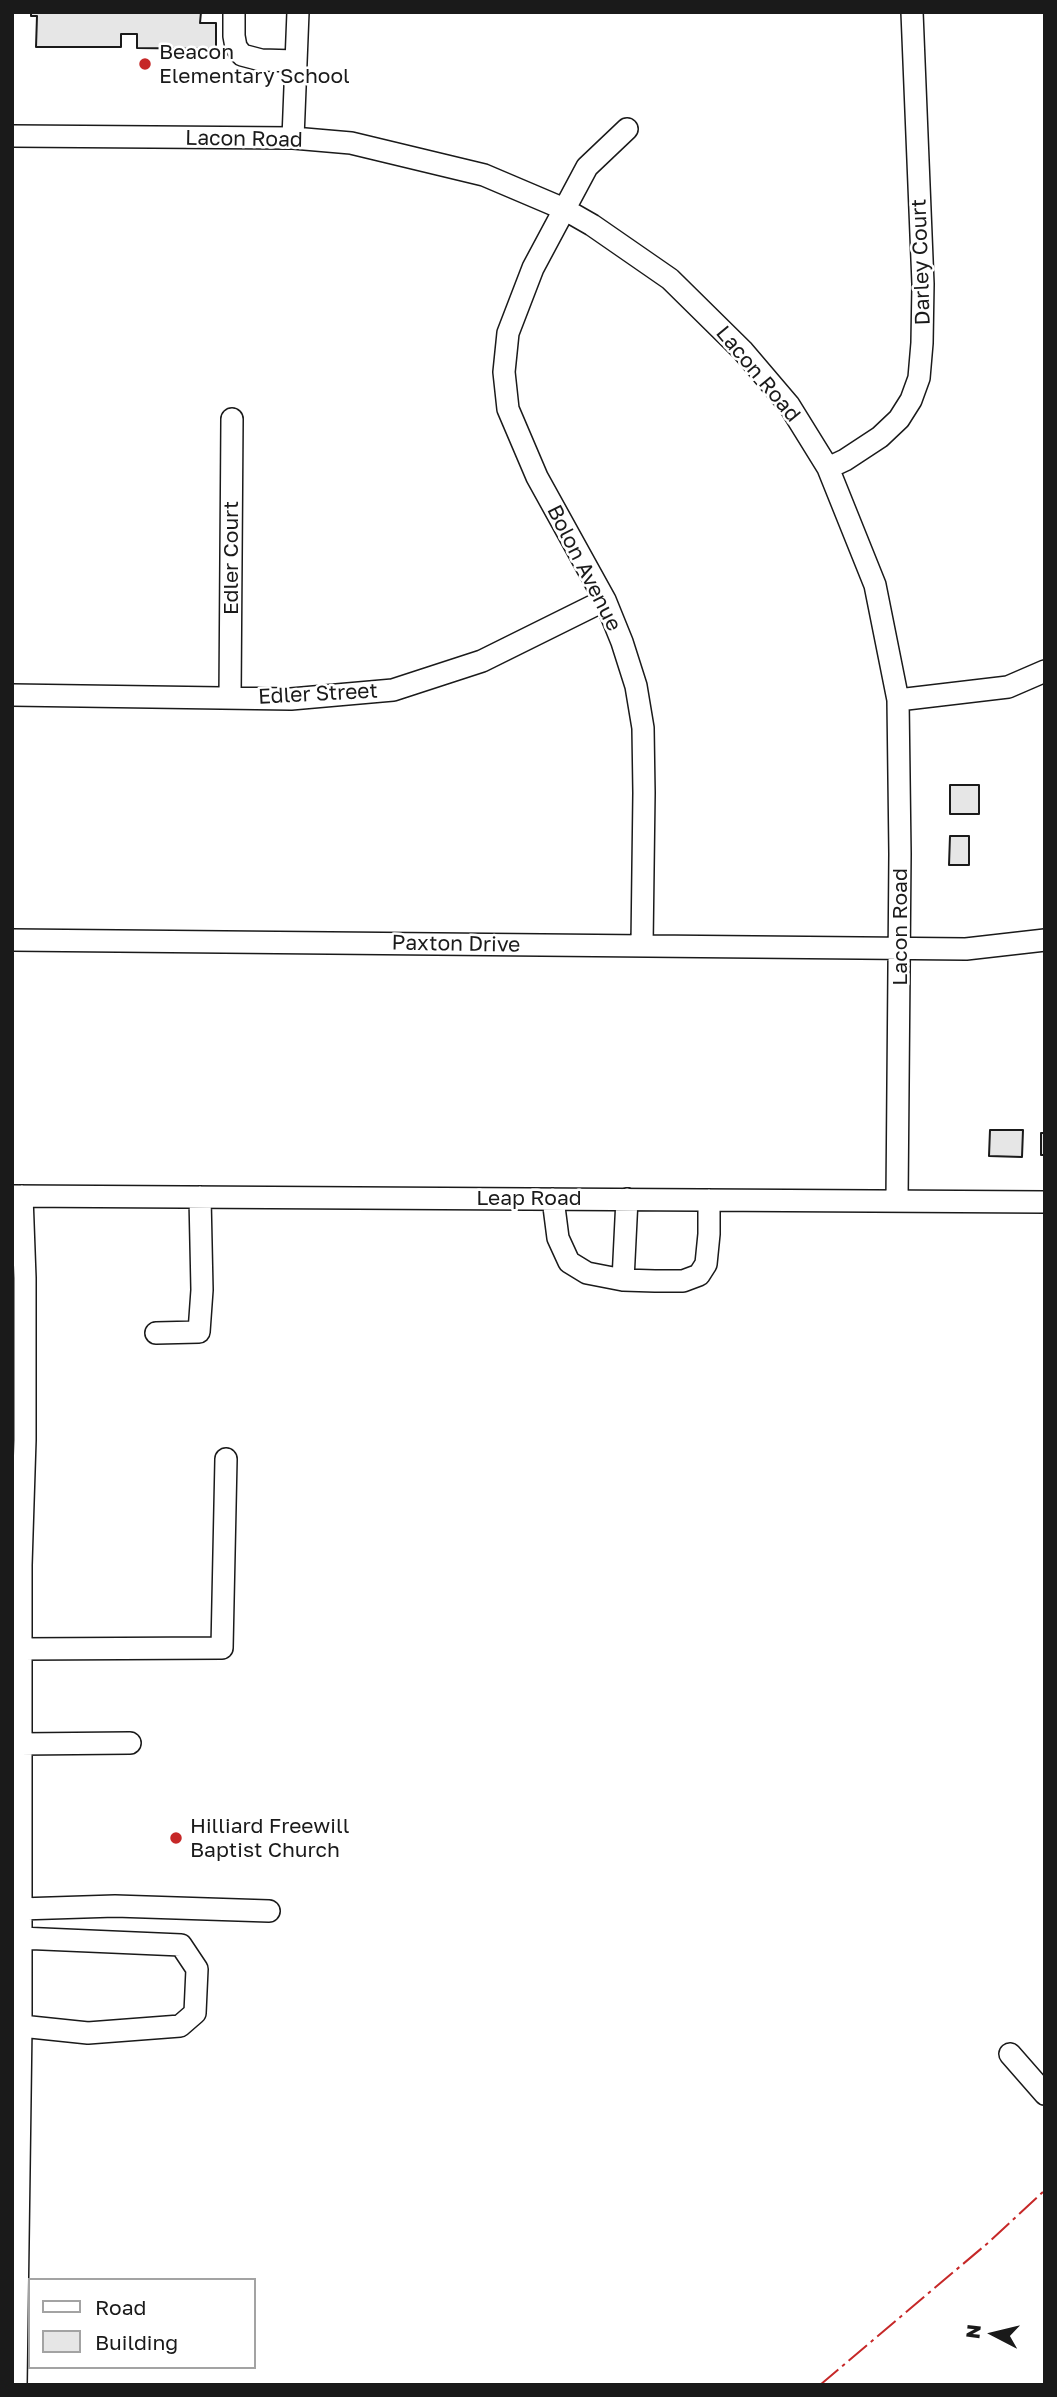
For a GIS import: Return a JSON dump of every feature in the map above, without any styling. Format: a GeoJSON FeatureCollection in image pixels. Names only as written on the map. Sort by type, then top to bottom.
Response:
{"type":"FeatureCollection","features":[{"type":"Feature","properties":{"kind":"street"},"geometry":{"type":"LineString","coordinates":[[234,12],[236,47],[242,55],[261,60],[296,61]]}},
{"type":"Feature","properties":{"kind":"street"},"geometry":{"type":"LineString","coordinates":[[293,138],[298,12]]}},
{"type":"Feature","properties":{"kind":"street","name":"Darley Court"},"geometry":{"type":"LineString","coordinates":[[828,468],[880,437],[899,419],[911,400],[919,378],[923,284],[912,12]]}},
{"type":"Feature","properties":{"kind":"street","name":"Bolon Avenue"},"geometry":{"type":"LineString","coordinates":[[627,129],[587,167],[533,268],[508,333],[504,372],[508,409],[537,477],[605,600],[636,686],[643,728],[642,945]]}},
{"type":"Feature","properties":{"kind":"street","name":"Lacon Road"},"geometry":{"type":"LineString","coordinates":[[12,136],[293,138],[351,143],[484,175],[564,209],[670,279],[743,351],[781,396],[828,468],[875,585],[898,700],[900,948],[897,1200]]}},
{"type":"Feature","properties":{"kind":"street","name":"Edler Court"},"geometry":{"type":"LineString","coordinates":[[230,698],[232,419]]}},
{"type":"Feature","properties":{"kind":"street","name":"Edler Street"},"geometry":{"type":"LineString","coordinates":[[12,695],[291,699],[393,690],[482,661],[605,600]]}},
{"type":"Feature","properties":{"kind":"street"},"geometry":{"type":"LineString","coordinates":[[898,700],[1008,687],[1045,671]]}},
{"type":"Feature","properties":{"kind":"street","name":"Paxton Drive"},"geometry":{"type":"LineString","coordinates":[[12,940],[966,949],[1045,940]]}},
{"type":"Feature","properties":{"kind":"street"},"geometry":{"type":"LineString","coordinates":[[16,2385],[21,2026],[17,1949],[20,1909],[21,1649],[17,1196]]}},
{"type":"Feature","properties":{"kind":"street","name":"Leap Road"},"geometry":{"type":"LineString","coordinates":[[17,1196],[1045,1202]]}},
{"type":"Feature","properties":{"kind":"street"},"geometry":{"type":"LineString","coordinates":[[156,1334],[199,1332],[202,1290],[200,1196]]}},
{"type":"Feature","properties":{"kind":"street"},"geometry":{"type":"LineString","coordinates":[[553,1199],[558,1238],[569,1262],[587,1273],[624,1280],[683,1281],[699,1275],[706,1264],[709,1200]]}},
{"type":"Feature","properties":{"kind":"street"},"geometry":{"type":"LineString","coordinates":[[624,1280],[626,1199]]}},
{"type":"Feature","properties":{"kind":"street"},"geometry":{"type":"LineString","coordinates":[[21,1649],[222,1648],[226,1459]]}},
{"type":"Feature","properties":{"kind":"street"},"geometry":{"type":"LineString","coordinates":[[20,1744],[130,1743]]}},
{"type":"Feature","properties":{"kind":"street"},"geometry":{"type":"LineString","coordinates":[[20,1909],[115,1906],[269,1912]]}},
{"type":"Feature","properties":{"kind":"street"},"geometry":{"type":"LineString","coordinates":[[17,1949],[181,1945],[197,1969],[195,2012],[180,2026],[88,2033],[21,2026]]}},
{"type":"Feature","properties":{"kind":"street"},"geometry":{"type":"LineString","coordinates":[[1010,2054],[1045,2094]]}},
{"type":"Feature","properties":{"kind":"building","name":"Beacon Elementary School"},"geometry":{"type":"Polygon","coordinates":[[[31,12],[201,12],[200,23],[216,23],[216,49],[137,48],[137,34],[121,34],[121,47],[36,47],[37,16],[31,16],[31,12]]]}},
{"type":"Feature","properties":{"kind":"building"},"geometry":{"type":"Polygon","coordinates":[[[950,785],[979,785],[979,814],[950,814],[950,785]]]}},
{"type":"Feature","properties":{"kind":"building"},"geometry":{"type":"Polygon","coordinates":[[[950,836],[969,836],[969,865],[949,865],[950,836]]]}},
{"type":"Feature","properties":{"kind":"building"},"geometry":{"type":"Polygon","coordinates":[[[990,1130],[1023,1130],[1022,1157],[989,1156],[990,1130]]]}},
{"type":"Feature","properties":{"kind":"building"},"geometry":{"type":"Polygon","coordinates":[[[1041,1133],[1045,1133],[1045,1155],[1041,1155],[1041,1133]]]}},
{"type":"Feature","properties":{"kind":"power"},"geometry":{"type":"LineString","coordinates":[[820,2385],[989,2242],[1045,2190]]}},
{"type":"Feature","properties":{"kind":"place","name":"Beacon Elementary School"},"geometry":{"type":"Point","coordinates":[145,64]}},
{"type":"Feature","properties":{"kind":"place","name":"Hilliard Freewill Baptist Church"},"geometry":{"type":"Point","coordinates":[176,1838]}}]}
